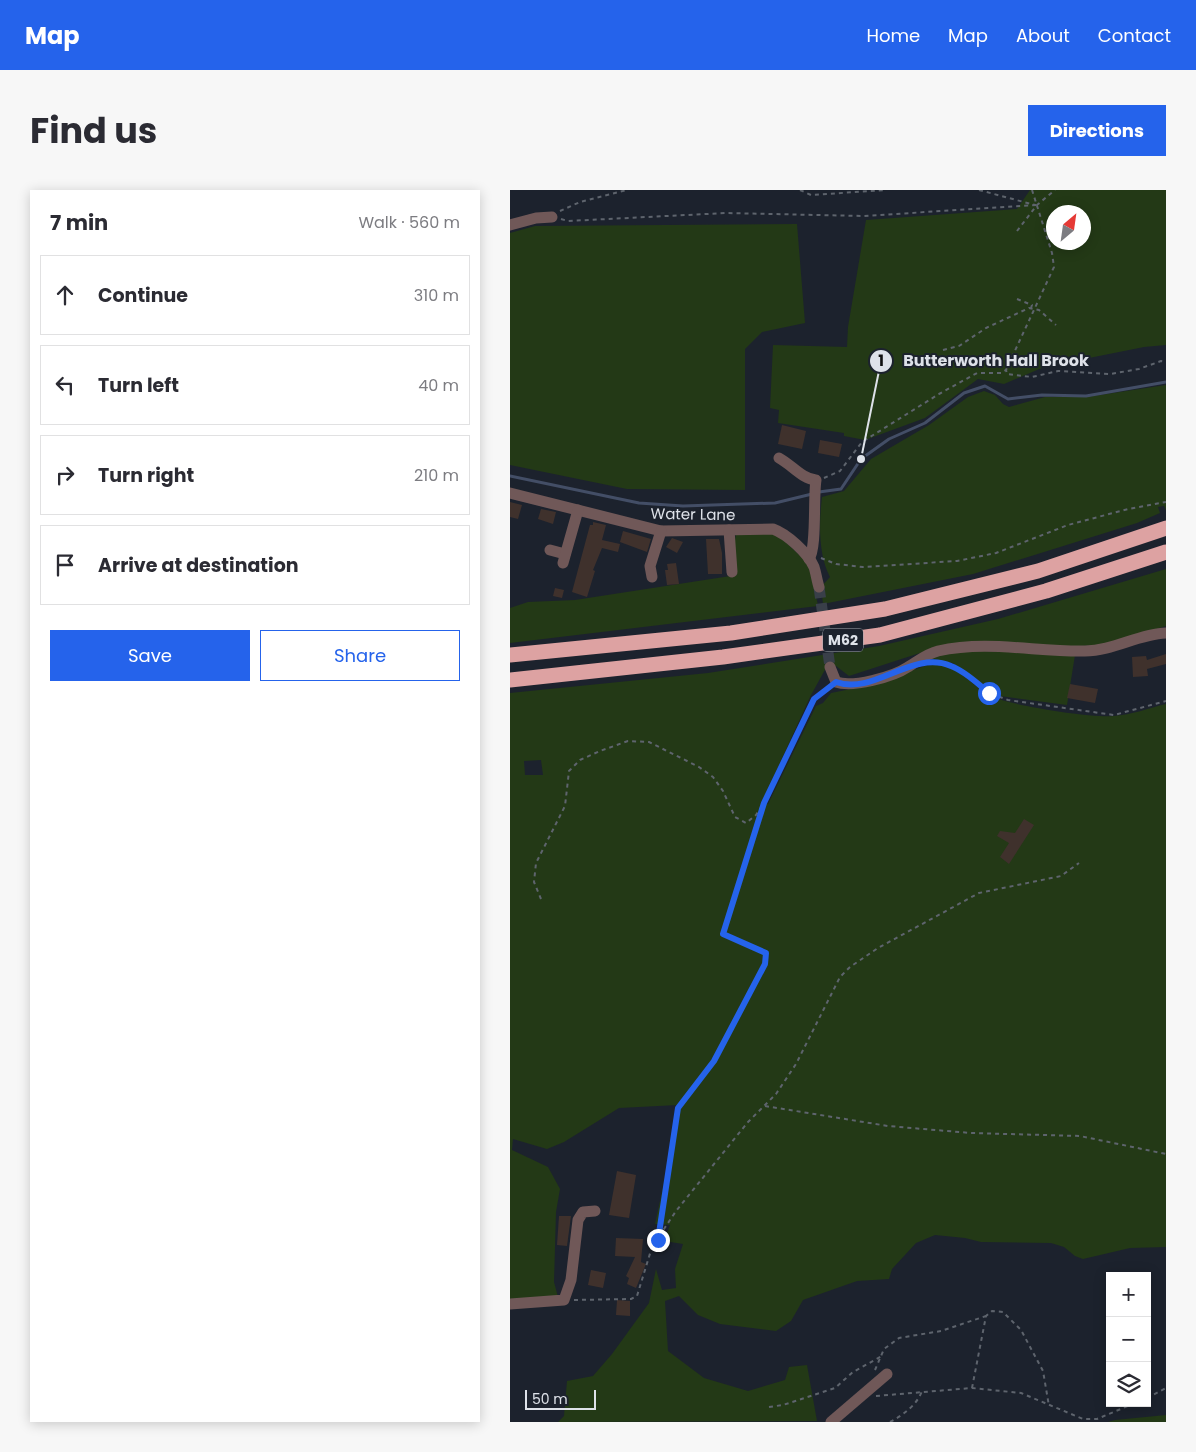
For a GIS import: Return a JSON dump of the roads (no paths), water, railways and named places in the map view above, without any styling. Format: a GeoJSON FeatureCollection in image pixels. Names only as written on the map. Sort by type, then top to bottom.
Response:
{"type":"FeatureCollection","features":[{"type":"Feature","properties":{"kind":"highway","name":"M62"},"geometry":{"type":"LineString","coordinates":[[510,655],[731,633],[885,609],[1038,571],[1166,528]]}},
{"type":"Feature","properties":{"kind":"highway","name":"M62"},"geometry":{"type":"LineString","coordinates":[[510,680],[713,658],[880,635],[1046,591],[1166,552]]}},
{"type":"Feature","properties":{"kind":"street"},"geometry":{"type":"LineString","coordinates":[[510,225],[536,218],[552,217]]}},
{"type":"Feature","properties":{"kind":"street"},"geometry":{"type":"LineString","coordinates":[[779,458],[791,465],[806,479],[816,480],[813,499],[810,557]]}},
{"type":"Feature","properties":{"kind":"street","name":"Water Lane"},"geometry":{"type":"LineString","coordinates":[[510,493],[661,531],[773,529],[784,535],[810,557],[818,587]]}},
{"type":"Feature","properties":{"kind":"street"},"geometry":{"type":"LineString","coordinates":[[550,550],[564,559],[578,510]]}},
{"type":"Feature","properties":{"kind":"street"},"geometry":{"type":"LineString","coordinates":[[729,530],[732,572]]}},
{"type":"Feature","properties":{"kind":"street"},"geometry":{"type":"LineString","coordinates":[[652,577],[650,566],[661,531]]}},
{"type":"Feature","properties":{"kind":"street"},"geometry":{"type":"LineString","coordinates":[[830,667],[836,682],[845,685],[859,684],[907,668],[936,651],[1006,646],[1086,652],[1102,649],[1150,633],[1166,633]]}},
{"type":"Feature","properties":{"kind":"street"},"geometry":{"type":"LineString","coordinates":[[510,1304],[564,1300],[570,1280],[578,1220],[583,1212],[595,1211]]}},
{"type":"Feature","properties":{"kind":"street"},"geometry":{"type":"LineString","coordinates":[[831,1422],[886,1374]]}},
{"type":"Feature","properties":{"kind":"waterway"},"geometry":{"type":"LineString","coordinates":[[819,492],[841,489],[861,459],[889,439],[925,423],[964,393],[985,386],[1008,399],[1042,395],[1086,396],[1166,382]]}},
{"type":"Feature","properties":{"kind":"waterway"},"geometry":{"type":"LineString","coordinates":[[510,476],[639,503],[683,506],[775,503],[812,494]]}},
{"type":"Feature","properties":{"kind":"tunnel"},"geometry":{"type":"LineString","coordinates":[[819,587],[830,667]]}},
{"type":"Feature","properties":{"kind":"place","name":"Butterworth Hall Brook"},"geometry":{"type":"Point","coordinates":[861,459]}}]}
